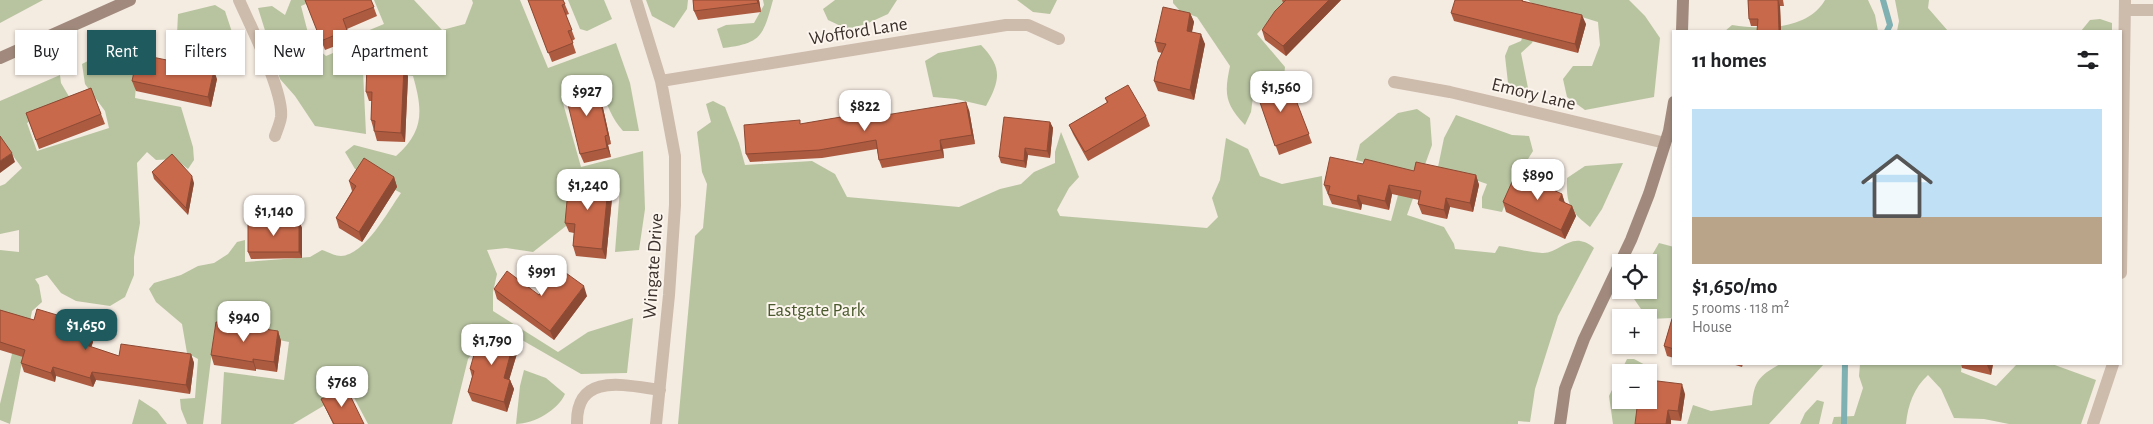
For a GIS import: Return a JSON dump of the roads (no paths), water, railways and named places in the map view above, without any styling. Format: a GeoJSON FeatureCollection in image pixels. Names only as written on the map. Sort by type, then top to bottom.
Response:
{"type":"FeatureCollection","features":[{"type":"Feature","properties":{"kind":"street"},"geometry":{"type":"LineString","coordinates":[[0,58],[130,0]]}},
{"type":"Feature","properties":{"kind":"street"},"geometry":{"type":"LineString","coordinates":[[239,0],[257,38],[279,100],[281,117],[275,136]]}},
{"type":"Feature","properties":{"kind":"street","name":"Wingate Drive"},"geometry":{"type":"LineString","coordinates":[[636,0],[661,81],[675,156],[675,205],[669,295],[656,424]]}},
{"type":"Feature","properties":{"kind":"street"},"geometry":{"type":"LineString","coordinates":[[1682,30],[1683,0]]}},
{"type":"Feature","properties":{"kind":"street"},"geometry":{"type":"LineString","coordinates":[[2122,206],[2125,5],[2153,10]]}},
{"type":"Feature","properties":{"kind":"street","name":"Wofford Lane"},"geometry":{"type":"LineString","coordinates":[[661,81],[1006,25],[1028,25],[1059,40]]}},
{"type":"Feature","properties":{"kind":"street","name":"Emory Lane"},"geometry":{"type":"LineString","coordinates":[[1394,82],[1450,92],[1665,143]]}},
{"type":"Feature","properties":{"kind":"street"},"geometry":{"type":"LineString","coordinates":[[1560,424],[1565,389],[1588,332],[1631,240],[1654,181],[1672,111]]}},
{"type":"Feature","properties":{"kind":"street"},"geometry":{"type":"LineString","coordinates":[[2093,424],[2113,365]]}},
{"type":"Feature","properties":{"kind":"street"},"geometry":{"type":"LineString","coordinates":[[577,424],[577,409],[584,394],[598,386],[616,385],[660,390]]}},
{"type":"Feature","properties":{"kind":"waterway"},"geometry":{"type":"LineString","coordinates":[[1883,0],[1890,25],[1888,30]]}},
{"type":"Feature","properties":{"kind":"waterway"},"geometry":{"type":"LineString","coordinates":[[1844,424],[1845,365]]}},
{"type":"Feature","properties":{"kind":"park label","name":"Eastgate Park"},"geometry":{"type":"Point","coordinates":[816,309]}}]}
